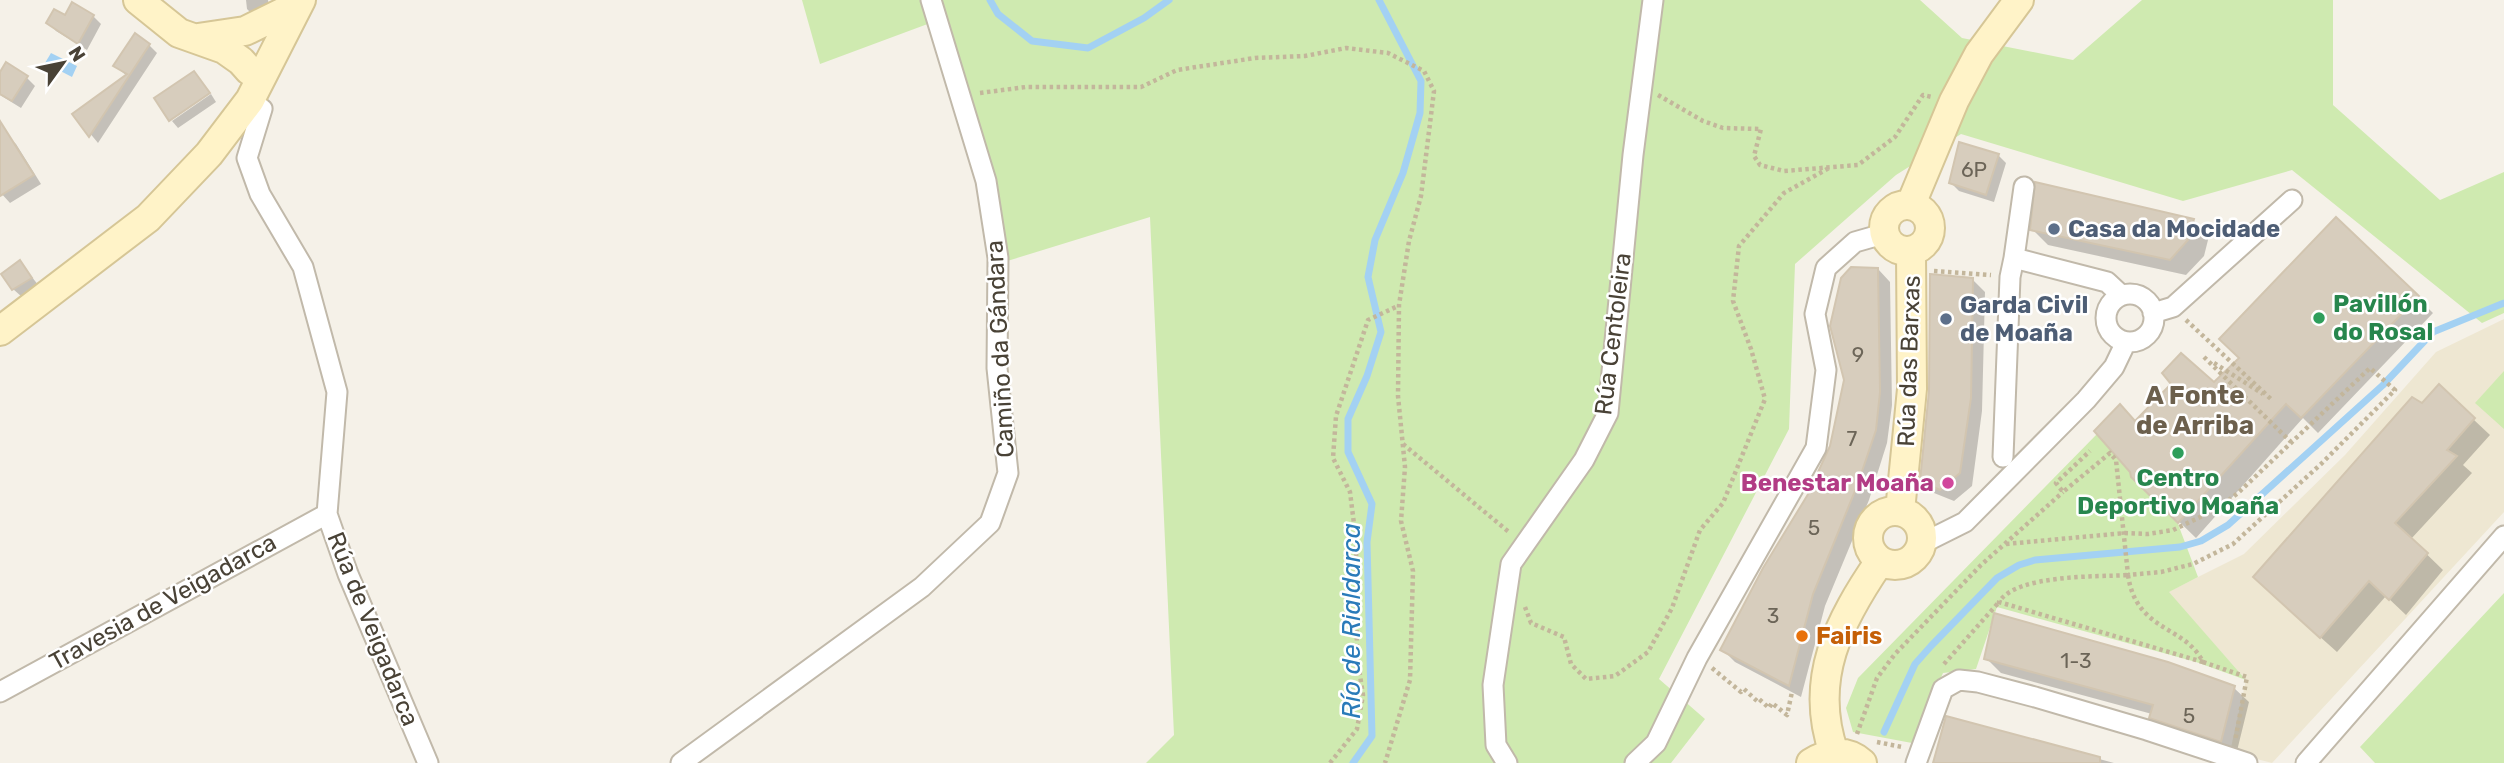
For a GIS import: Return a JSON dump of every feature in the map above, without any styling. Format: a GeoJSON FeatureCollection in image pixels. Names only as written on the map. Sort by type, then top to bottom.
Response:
{"type":"FeatureCollection","features":[{"type":"Feature","properties":{"kind":"street"},"geometry":{"type":"LineString","coordinates":[[138,0],[179,33],[255,59]]}},
{"type":"Feature","properties":{"kind":"street","name":"Camiño da Gándara"},"geometry":{"type":"LineString","coordinates":[[681,763],[922,587],[990,523],[1008,473],[997,368],[998,258],[986,181],[931,0]]}},
{"type":"Feature","properties":{"kind":"street","name":"Rúa Centoleira"},"geometry":{"type":"LineString","coordinates":[[1507,763],[1496,745],[1493,685],[1511,564],[1584,460],[1608,413],[1633,155],[1653,0]]}},
{"type":"Feature","properties":{"kind":"street"},"geometry":{"type":"LineString","coordinates":[[1635,763],[1656,743],[1697,658],[1816,448],[1826,370],[1815,314],[1826,268],[1855,242],[1883,234],[1885,218],[1895,207],[1911,204],[1954,101],[1979,54],[2019,0]]}},
{"type":"Feature","properties":{"kind":"street"},"geometry":{"type":"LineString","coordinates":[[0,331],[148,218],[209,153],[255,59],[299,2]]}},
{"type":"Feature","properties":{"kind":"street","name":"Rúa de Veigadarca"},"geometry":{"type":"LineString","coordinates":[[255,59],[261,109],[247,158],[260,194],[303,267],[337,392],[327,513],[348,574],[428,763]]}},
{"type":"Feature","properties":{"kind":"street"},"geometry":{"type":"LineString","coordinates":[[2003,457],[2012,267],[2024,187]]}},
{"type":"Feature","properties":{"kind":"street"},"geometry":{"type":"LineString","coordinates":[[2153,313],[2173,307],[2292,200]]}},
{"type":"Feature","properties":{"kind":"street","name":"Rúa das Barxas"},"geometry":{"type":"LineString","coordinates":[[1900,511],[1912,389],[1912,260],[1930,234],[1930,221],[1923,210],[1911,204]]}},
{"type":"Feature","properties":{"kind":"street","name":"Rúa das Barxas"},"geometry":{"type":"LineString","coordinates":[[1883,234],[1889,244],[1912,260]]}},
{"type":"Feature","properties":{"kind":"street"},"geometry":{"type":"LineString","coordinates":[[2012,267],[2107,282],[2121,295]]}},
{"type":"Feature","properties":{"kind":"street"},"geometry":{"type":"LineString","coordinates":[[2129,294],[2145,299],[2153,313],[2154,321],[2147,335],[2126,342],[2112,335],[2106,321],[2109,306],[2121,295],[2129,294]]}},
{"type":"Feature","properties":{"kind":"street"},"geometry":{"type":"LineString","coordinates":[[1921,544],[1965,522],[2086,400],[2114,367],[2126,342]]}},
{"type":"Feature","properties":{"kind":"street"},"geometry":{"type":"LineString","coordinates":[[1900,511],[1915,519],[1922,535],[1921,544],[1918,552],[1905,563],[1888,564],[1880,561],[1874,555],[1868,540],[1871,524],[1884,513],[1900,511]]}},
{"type":"Feature","properties":{"kind":"street","name":"Travesia de Veigadarca"},"geometry":{"type":"LineString","coordinates":[[0,692],[327,513]]}},
{"type":"Feature","properties":{"kind":"street"},"geometry":{"type":"LineString","coordinates":[[2306,763],[2504,536]]}},
{"type":"Feature","properties":{"kind":"street"},"geometry":{"type":"LineString","coordinates":[[1863,747],[1846,754],[1823,758],[1825,686],[1830,653],[1853,600],[1880,561]]}},
{"type":"Feature","properties":{"kind":"street"},"geometry":{"type":"LineString","coordinates":[[1916,763],[1943,689],[1959,680],[1978,682],[2035,697],[2240,760]]}},
{"type":"Feature","properties":{"kind":"path"},"geometry":{"type":"LineString","coordinates":[[960,95],[1026,87],[1141,87],[1177,70],[1255,58],[1305,56],[1346,47],[1388,53],[1424,71],[1434,91],[1421,196],[1409,241],[1399,305],[1398,396],[1405,467],[1401,521],[1413,571],[1410,680],[1385,763]]}},
{"type":"Feature","properties":{"kind":"path"},"geometry":{"type":"LineString","coordinates":[[1643,78],[1659,96],[1703,121],[1723,128],[1762,129],[1754,156],[1760,165],[1784,171],[1858,165],[1895,137],[1923,95],[1954,101]]}},
{"type":"Feature","properties":{"kind":"path"},"geometry":{"type":"LineString","coordinates":[[1523,599],[1531,623],[1564,637],[1571,664],[1586,680],[1615,677],[1648,652],[1672,608],[1700,530],[1723,503],[1765,399],[1751,349],[1733,302],[1739,246],[1784,193],[1829,169]]}},
{"type":"Feature","properties":{"kind":"path"},"geometry":{"type":"LineString","coordinates":[[1912,260],[2012,267]]}},
{"type":"Feature","properties":{"kind":"path"},"geometry":{"type":"LineString","coordinates":[[1330,763],[1357,729],[1363,695],[1357,656],[1358,572],[1350,492],[1333,458],[1336,416],[1368,320],[1399,305]]}},
{"type":"Feature","properties":{"kind":"path"},"geometry":{"type":"LineString","coordinates":[[2173,307],[2272,400],[2204,357],[2291,442]]}},
{"type":"Feature","properties":{"kind":"path"},"geometry":{"type":"LineString","coordinates":[[1944,664],[2004,594],[2025,584],[2128,572],[2161,572],[2193,564],[2233,544],[2395,390],[2370,368],[2238,493],[2217,509],[2172,530],[2006,544]]}},
{"type":"Feature","properties":{"kind":"path"},"geometry":{"type":"LineString","coordinates":[[1402,443],[1524,545]]}},
{"type":"Feature","properties":{"kind":"path"},"geometry":{"type":"LineString","coordinates":[[2063,492],[2056,483],[2090,451]]}},
{"type":"Feature","properties":{"kind":"path"},"geometry":{"type":"LineString","coordinates":[[1907,742],[1905,748],[1863,747],[1857,733],[1877,678],[1895,654],[1955,590],[2110,453],[2116,460],[2130,589],[2138,606],[2161,627],[2199,653],[2203,662]]}},
{"type":"Feature","properties":{"kind":"path"},"geometry":{"type":"LineString","coordinates":[[1999,602],[2247,677],[2240,760]]}},
{"type":"Feature","properties":{"kind":"path"},"geometry":{"type":"LineString","coordinates":[[1697,658],[1717,670],[1741,692],[1744,689],[1757,701],[1759,699],[1769,708],[1772,703],[1787,715],[1792,692]]}},
{"type":"Feature","properties":{"kind":"shaded area"},"geometry":{"type":"Polygon","coordinates":[[[2504,319],[2504,512],[2272,763],[2230,752],[2246,680],[2168,592],[2244,554],[2345,455],[2436,352],[2504,319]]]}},
{"type":"Feature","properties":{"kind":"green space"},"geometry":{"type":"Polygon","coordinates":[[[802,0],[1920,0],[1962,38],[2073,60],[2142,0],[2333,0],[2333,105],[2440,200],[2504,172],[2504,313],[2482,323],[2292,170],[2183,201],[1961,134],[1896,175],[1795,264],[1789,429],[1659,679],[1705,719],[1671,763],[1146,763],[1174,735],[1150,217],[1004,262],[933,22],[820,64],[802,0]]]}},
{"type":"Feature","properties":{"kind":"green space"},"geometry":{"type":"Polygon","coordinates":[[[2504,371],[2504,429],[2475,403],[2504,371]]]}},
{"type":"Feature","properties":{"kind":"green space"},"geometry":{"type":"Polygon","coordinates":[[[2097,434],[2130,472],[2131,477],[2178,524],[2198,577],[2169,592],[2246,680],[2196,662],[1997,607],[1976,669],[1943,673],[1912,743],[1853,732],[1846,708],[1858,678],[2097,434]]]}},
{"type":"Feature","properties":{"kind":"green space"},"geometry":{"type":"Polygon","coordinates":[[[2504,593],[2504,763],[2375,763],[2360,747],[2504,593]]]}},
{"type":"Feature","properties":{"kind":"water"},"geometry":{"type":"Polygon","coordinates":[[[51,53],[77,66],[72,77],[45,63],[51,53]]]}},
{"type":"Feature","properties":{"kind":"building"},"geometry":{"type":"Polygon","coordinates":[[[72,2],[94,15],[78,44],[46,23],[54,9],[65,15],[72,2]]]}},
{"type":"Feature","properties":{"kind":"building"},"geometry":{"type":"Polygon","coordinates":[[[135,33],[150,44],[89,137],[72,114],[127,74],[113,66],[135,33]]]}},
{"type":"Feature","properties":{"kind":"building"},"geometry":{"type":"Polygon","coordinates":[[[6,62],[28,76],[12,101],[0,94],[0,72],[6,62]]]}},
{"type":"Feature","properties":{"kind":"building"},"geometry":{"type":"Polygon","coordinates":[[[194,71],[210,93],[169,121],[154,98],[194,71]]]}},
{"type":"Feature","properties":{"kind":"building"},"geometry":{"type":"Polygon","coordinates":[[[0,121],[34,175],[0,196],[0,121]]]}},
{"type":"Feature","properties":{"kind":"building"},"geometry":{"type":"Polygon","coordinates":[[[1959,142],[1999,154],[1986,195],[1949,183],[1959,142]]]}},
{"type":"Feature","properties":{"kind":"building"},"geometry":{"type":"Polygon","coordinates":[[[2035,182],[2194,219],[2188,240],[2170,260],[2030,230],[2035,182]]]}},
{"type":"Feature","properties":{"kind":"building"},"geometry":{"type":"Polygon","coordinates":[[[2336,217],[2419,296],[2301,418],[2286,404],[2178,523],[2131,477],[2130,472],[2094,431],[2120,404],[2135,421],[2171,384],[2162,373],[2181,353],[2214,382],[2239,358],[2219,339],[2336,217]]]}},
{"type":"Feature","properties":{"kind":"building"},"geometry":{"type":"Polygon","coordinates":[[[20,260],[32,278],[12,290],[1,274],[20,260]]]}},
{"type":"Feature","properties":{"kind":"building"},"geometry":{"type":"Polygon","coordinates":[[[1851,267],[1878,268],[1880,392],[1876,430],[1857,486],[1813,594],[1789,686],[1720,650],[1763,568],[1821,473],[1818,472],[1830,446],[1844,380],[1830,326],[1841,278],[1851,267]]]}},
{"type":"Feature","properties":{"kind":"building"},"geometry":{"type":"Polygon","coordinates":[[[1930,274],[1973,278],[1971,398],[1960,473],[1940,490],[1920,481],[1929,391],[1930,274]]]}},
{"type":"Feature","properties":{"kind":"building"},"geometry":{"type":"Polygon","coordinates":[[[2439,384],[2475,418],[2447,450],[2457,456],[2395,523],[2428,553],[2389,600],[2369,581],[2320,638],[2253,577],[2412,397],[2422,403],[2439,384]]]}},
{"type":"Feature","properties":{"kind":"building"},"geometry":{"type":"Polygon","coordinates":[[[1994,613],[2168,662],[2235,686],[2221,742],[2149,718],[2153,705],[1984,659],[1994,613]]]}},
{"type":"Feature","properties":{"kind":"building"},"geometry":{"type":"Polygon","coordinates":[[[1946,716],[2100,757],[2100,763],[1933,763],[1946,716]]]}},
{"type":"Feature","properties":{"kind":"waterway","name":"Río de Rialdarca"},"geometry":{"type":"LineString","coordinates":[[990,0],[998,14],[1032,41],[1088,48],[1144,18],[1169,0]]}},
{"type":"Feature","properties":{"kind":"waterway","name":"Río de Rialdarca"},"geometry":{"type":"LineString","coordinates":[[1353,763],[1372,736],[1367,542],[1372,504],[1348,452],[1348,419],[1367,376],[1381,332],[1368,277],[1375,240],[1403,173],[1420,113],[1421,81],[1379,0]]}},
{"type":"Feature","properties":{"kind":"waterway"},"geometry":{"type":"LineString","coordinates":[[1884,732],[1915,664],[1997,578],[2019,565],[2035,560],[2180,547],[2201,541],[2228,525],[2383,385],[2433,332],[2504,303]]}},
{"type":"Feature","properties":{"kind":"place","name":"Casa da Mocidade"},"geometry":{"type":"Point","coordinates":[2054,229]}},
{"type":"Feature","properties":{"kind":"place","name":"Pavillón do Rosal"},"geometry":{"type":"Point","coordinates":[2319,318]}},
{"type":"Feature","properties":{"kind":"place","name":"Garda Civil de Moaña"},"geometry":{"type":"Point","coordinates":[1946,319]}},
{"type":"Feature","properties":{"kind":"place","name":"Centro Deportivo Moaña"},"geometry":{"type":"Point","coordinates":[2178,453]}},
{"type":"Feature","properties":{"kind":"place","name":"Benestar Moaña"},"geometry":{"type":"Point","coordinates":[1948,483]}},
{"type":"Feature","properties":{"kind":"place","name":"Fairis"},"geometry":{"type":"Point","coordinates":[1802,636]}},
{"type":"Feature","properties":{"kind":"district","name":"A Fonte de Arriba"},"geometry":{"type":"Point","coordinates":[2195,410]}}]}
